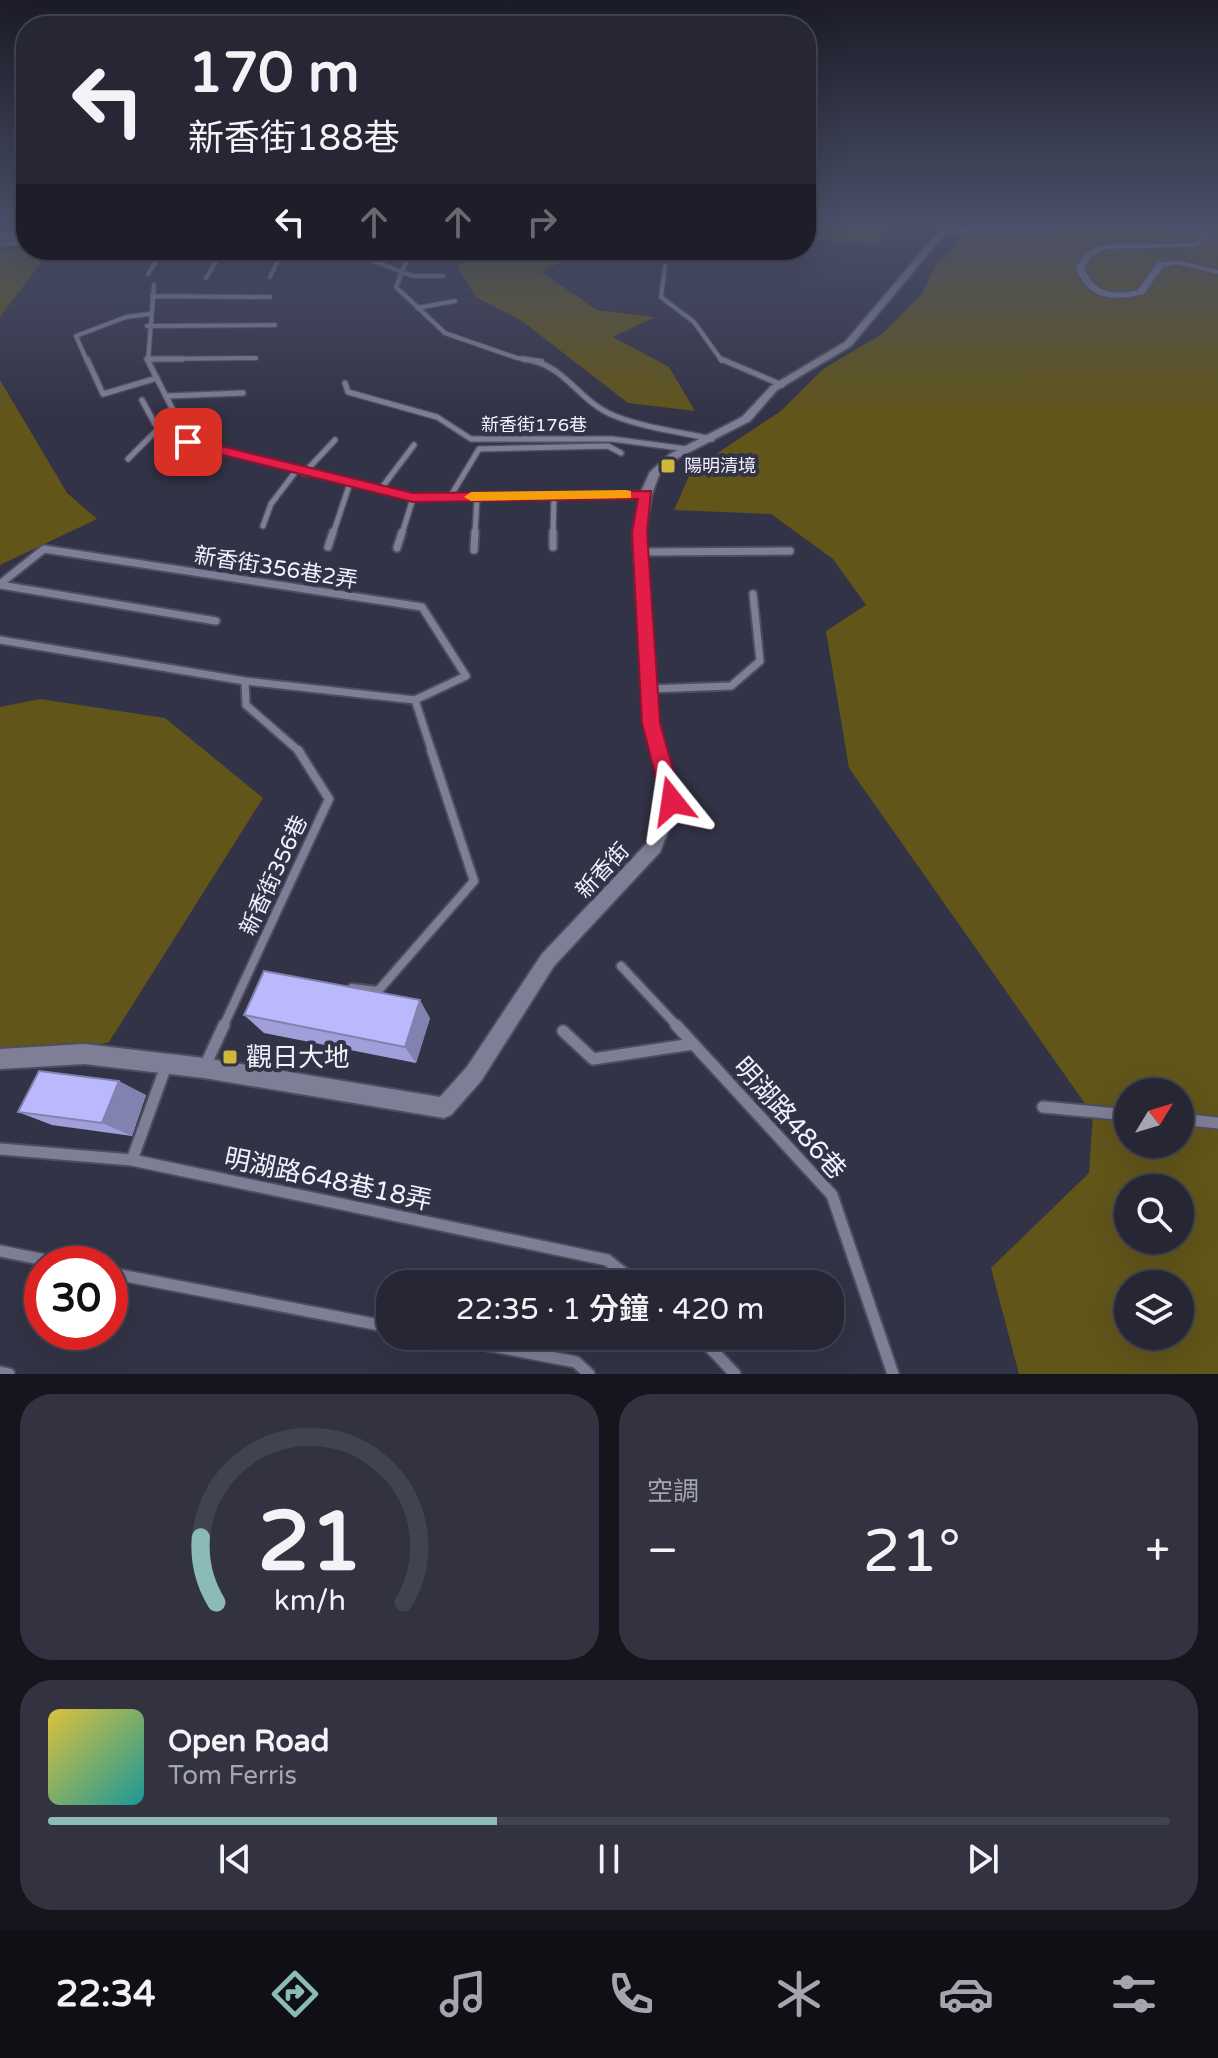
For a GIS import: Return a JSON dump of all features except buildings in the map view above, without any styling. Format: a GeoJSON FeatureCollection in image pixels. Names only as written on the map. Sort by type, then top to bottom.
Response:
{"type":"FeatureCollection","features":[{"type":"Feature","properties":{"kind":"street","name":"新香街"},"geometry":{"type":"LineString","coordinates":[[0,1059],[84,1054],[166,1066],[204,1068],[444,1108],[474,1074],[548,960],[654,847],[672,801],[651,723],[640,552],[639,532],[646,494],[654,474],[674,456],[746,419],[782,385],[848,344],[897,287]]}},
{"type":"Feature","properties":{"kind":"street"},"geometry":{"type":"LineString","coordinates":[[1093,287],[1102,295],[1124,297],[1141,292],[1144,287]]}},
{"type":"Feature","properties":{"kind":"lane"},"geometry":{"type":"LineString","coordinates":[[154,287],[147,326],[147,359],[174,412],[168,438],[413,498],[646,494]]}},
{"type":"Feature","properties":{"kind":"lane"},"geometry":{"type":"LineString","coordinates":[[396,287],[445,333],[517,358],[545,361],[589,400],[614,416],[712,439]]}},
{"type":"Feature","properties":{"kind":"lane"},"geometry":{"type":"LineString","coordinates":[[662,287],[661,297],[694,322],[723,362],[782,385]]}},
{"type":"Feature","properties":{"kind":"lane"},"geometry":{"type":"LineString","coordinates":[[152,296],[270,297]]}},
{"type":"Feature","properties":{"kind":"lane"},"geometry":{"type":"LineString","coordinates":[[417,308],[455,301]]}},
{"type":"Feature","properties":{"kind":"lane"},"geometry":{"type":"LineString","coordinates":[[149,314],[126,317],[76,336],[103,394],[157,378]]}},
{"type":"Feature","properties":{"kind":"lane"},"geometry":{"type":"LineString","coordinates":[[147,326],[275,325]]}},
{"type":"Feature","properties":{"kind":"lane"},"geometry":{"type":"LineString","coordinates":[[147,359],[256,358]]}},
{"type":"Feature","properties":{"kind":"lane","name":"新香街176巷"},"geometry":{"type":"LineString","coordinates":[[345,383],[348,392],[437,417],[471,439],[612,439],[689,449]]}},
{"type":"Feature","properties":{"kind":"lane"},"geometry":{"type":"LineString","coordinates":[[167,396],[243,393]]}},
{"type":"Feature","properties":{"kind":"lane"},"geometry":{"type":"LineString","coordinates":[[142,400],[155,424],[171,425]]}},
{"type":"Feature","properties":{"kind":"lane"},"geometry":{"type":"LineString","coordinates":[[208,447],[216,422]]}},
{"type":"Feature","properties":{"kind":"lane"},"geometry":{"type":"LineString","coordinates":[[128,459],[157,430],[171,425]]}},
{"type":"Feature","properties":{"kind":"lane"},"geometry":{"type":"LineString","coordinates":[[304,473],[335,440]]}},
{"type":"Feature","properties":{"kind":"lane"},"geometry":{"type":"LineString","coordinates":[[380,490],[414,445]]}},
{"type":"Feature","properties":{"kind":"lane"},"geometry":{"type":"LineString","coordinates":[[450,497],[479,449],[608,446],[621,453]]}},
{"type":"Feature","properties":{"kind":"lane"},"geometry":{"type":"LineString","coordinates":[[263,526],[271,504],[296,471]]}},
{"type":"Feature","properties":{"kind":"lane"},"geometry":{"type":"LineString","coordinates":[[328,547],[350,483]]}},
{"type":"Feature","properties":{"kind":"lane"},"geometry":{"type":"LineString","coordinates":[[553,547],[554,495]]}},
{"type":"Feature","properties":{"kind":"lane"},"geometry":{"type":"LineString","coordinates":[[474,550],[477,497]]}},
{"type":"Feature","properties":{"kind":"lane"},"geometry":{"type":"LineString","coordinates":[[397,548],[413,498]]}},
{"type":"Feature","properties":{"kind":"lane","name":"新香街356巷2弄"},"geometry":{"type":"LineString","coordinates":[[0,585],[44,549],[422,607],[466,676],[415,700]]}},
{"type":"Feature","properties":{"kind":"lane"},"geometry":{"type":"LineString","coordinates":[[640,552],[790,551]]}},
{"type":"Feature","properties":{"kind":"lane","name":"新香街356巷2弄"},"geometry":{"type":"LineString","coordinates":[[0,585],[216,621]]}},
{"type":"Feature","properties":{"kind":"lane"},"geometry":{"type":"LineString","coordinates":[[649,689],[731,686],[760,661],[753,594]]}},
{"type":"Feature","properties":{"kind":"lane"},"geometry":{"type":"LineString","coordinates":[[0,640],[245,681],[415,700],[474,881],[378,991],[334,985]]}},
{"type":"Feature","properties":{"kind":"lane","name":"新香街356巷"},"geometry":{"type":"LineString","coordinates":[[204,1068],[329,799],[296,746],[246,705],[245,681]]}},
{"type":"Feature","properties":{"kind":"lane","name":"明湖路486巷"},"geometry":{"type":"LineString","coordinates":[[621,966],[832,1195],[893,1374]]}},
{"type":"Feature","properties":{"kind":"lane"},"geometry":{"type":"LineString","coordinates":[[247,973],[261,975]]}},
{"type":"Feature","properties":{"kind":"lane"},"geometry":{"type":"LineString","coordinates":[[563,1031],[593,1059],[693,1044]]}},
{"type":"Feature","properties":{"kind":"lane"},"geometry":{"type":"LineString","coordinates":[[132,1160],[166,1066]]}},
{"type":"Feature","properties":{"kind":"lane"},"geometry":{"type":"LineString","coordinates":[[1043,1107],[1114,1114]]}},
{"type":"Feature","properties":{"kind":"lane"},"geometry":{"type":"LineString","coordinates":[[1194,1120],[1218,1123]]}},
{"type":"Feature","properties":{"kind":"lane","name":"明湖路648巷18弄"},"geometry":{"type":"LineString","coordinates":[[0,1149],[132,1160],[607,1260],[620,1270]]}},
{"type":"Feature","properties":{"kind":"lane"},"geometry":{"type":"LineString","coordinates":[[0,1251],[24,1256]]}},
{"type":"Feature","properties":{"kind":"lane"},"geometry":{"type":"LineString","coordinates":[[128,1276],[376,1324]]}},
{"type":"Feature","properties":{"kind":"lane"},"geometry":{"type":"LineString","coordinates":[[513,1350],[576,1362],[589,1374]]}},
{"type":"Feature","properties":{"kind":"lane"},"geometry":{"type":"LineString","coordinates":[[712,1350],[735,1374]]}},
{"type":"Feature","properties":{"kind":"lane"},"geometry":{"type":"LineString","coordinates":[[0,1372],[9,1374]]}},
{"type":"Feature","properties":{"kind":"shaded area"},"geometry":{"type":"Polygon","coordinates":[[[0,287],[23,287],[0,317],[0,287]]]}},
{"type":"Feature","properties":{"kind":"shaded area"},"geometry":{"type":"Polygon","coordinates":[[[470,287],[563,287],[597,310],[655,317],[613,337],[669,367],[695,411],[628,403],[522,321],[476,297],[470,287]]]}},
{"type":"Feature","properties":{"kind":"shaded area"},"geometry":{"type":"Polygon","coordinates":[[[925,287],[1218,287],[1218,1374],[1019,1374],[991,1268],[1089,1173],[1093,1115],[849,768],[826,631],[866,605],[833,559],[771,514],[674,510],[692,470],[781,411],[823,369],[882,334],[925,287]]]}},
{"type":"Feature","properties":{"kind":"shaded area"},"geometry":{"type":"Polygon","coordinates":[[[0,380],[67,493],[97,519],[0,565],[0,380]]]}},
{"type":"Feature","properties":{"kind":"shaded area"},"geometry":{"type":"Polygon","coordinates":[[[40,699],[165,718],[263,798],[109,1042],[0,1071],[0,707],[40,699]]]}},
{"type":"Feature","properties":{"kind":"slow traffic"},"geometry":{"type":"LineString","coordinates":[[471,497],[626,494]]}},
{"type":"Feature","properties":{"kind":"place","name":"陽明清境"},"geometry":{"type":"Point","coordinates":[668,466]}},
{"type":"Feature","properties":{"kind":"place","name":"觀日大地"},"geometry":{"type":"Point","coordinates":[230,1057]}},
{"type":"Feature","properties":{"kind":"route"},"geometry":{"type":"LineString","coordinates":[[188,442],[413,498],[646,494],[639,532],[651,723],[672,801]]}}]}
